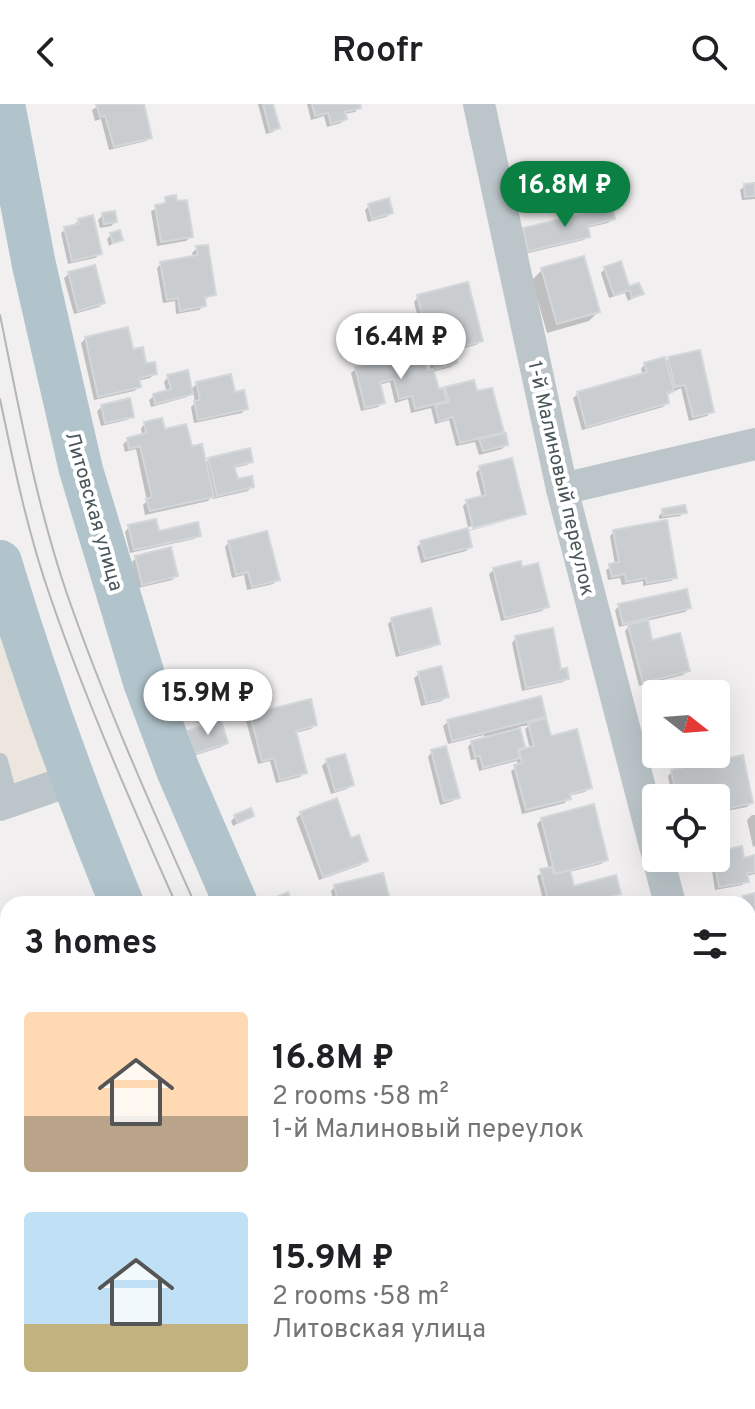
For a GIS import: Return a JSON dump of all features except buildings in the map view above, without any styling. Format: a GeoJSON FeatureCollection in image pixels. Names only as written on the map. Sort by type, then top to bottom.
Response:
{"type":"FeatureCollection","features":[{"type":"Feature","properties":{"kind":"main road","name":"Литовская улица"},"geometry":{"type":"LineString","coordinates":[[3,104],[34,265],[81,470],[145,682],[178,770],[233,896]]}},
{"type":"Feature","properties":{"kind":"main road"},"geometry":{"type":"LineString","coordinates":[[0,562],[33,672],[119,896]]}},
{"type":"Feature","properties":{"kind":"street","name":"1-й Малиновый переулок"},"geometry":{"type":"LineString","coordinates":[[479,104],[562,489],[642,796]]}},
{"type":"Feature","properties":{"kind":"street"},"geometry":{"type":"LineString","coordinates":[[562,489],[755,444]]}},
{"type":"Feature","properties":{"kind":"street"},"geometry":{"type":"LineString","coordinates":[[3,805],[72,780]]}},
{"type":"Feature","properties":{"kind":"street"},"geometry":{"type":"LineString","coordinates":[[662,872],[668,896]]}},
{"type":"Feature","properties":{"kind":"lane"},"geometry":{"type":"LineString","coordinates":[[0,761],[3,805]]}},
{"type":"Feature","properties":{"kind":"shaded area"},"geometry":{"type":"Polygon","coordinates":[[[0,606],[46,773],[0,787],[0,606]]]}},
{"type":"Feature","properties":{"kind":"tram line"},"geometry":{"type":"LineString","coordinates":[[0,315],[37,490],[67,594],[112,712],[191,896]]}},
{"type":"Feature","properties":{"kind":"tram line"},"geometry":{"type":"LineString","coordinates":[[0,399],[28,525],[51,599],[126,791],[172,896]]}}]}
